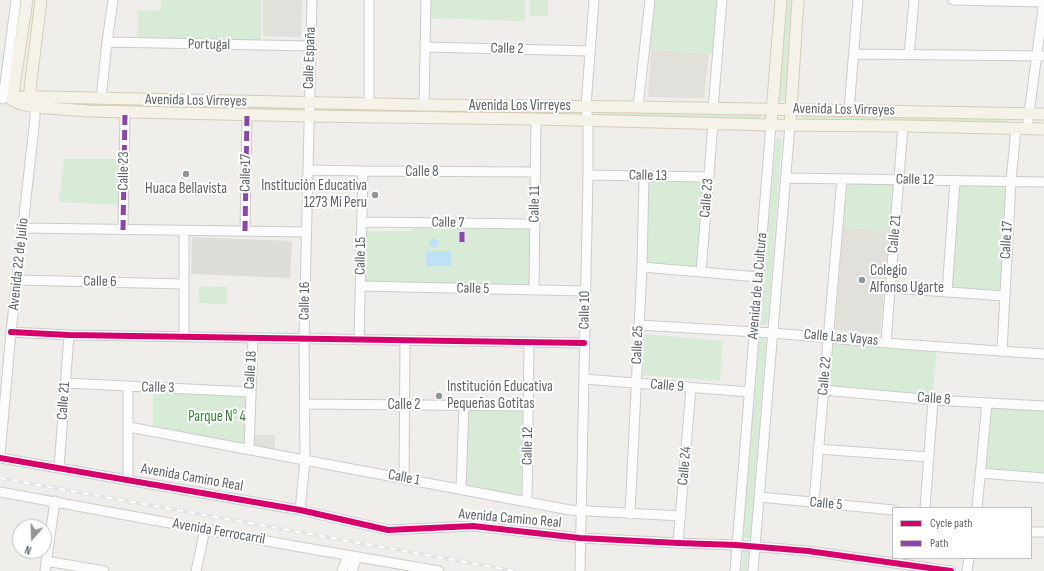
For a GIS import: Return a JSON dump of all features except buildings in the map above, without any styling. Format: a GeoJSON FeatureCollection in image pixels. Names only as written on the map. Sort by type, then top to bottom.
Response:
{"type":"FeatureCollection","features":[{"type":"Feature","properties":{"kind":"main road"},"geometry":{"type":"LineString","coordinates":[[5,99],[27,0]]}},
{"type":"Feature","properties":{"kind":"main road"},"geometry":{"type":"LineString","coordinates":[[33,102],[30,89],[42,0]]}},
{"type":"Feature","properties":{"kind":"main road","name":"Avenida de La Cultura"},"geometry":{"type":"LineString","coordinates":[[771,126],[781,0]]}},
{"type":"Feature","properties":{"kind":"main road","name":"Avenida de La Cultura"},"geometry":{"type":"LineString","coordinates":[[790,126],[798,0]]}},
{"type":"Feature","properties":{"kind":"main road","name":"Avenida Los Virreyes"},"geometry":{"type":"LineString","coordinates":[[5,99],[21,97],[33,102],[88,111],[536,119],[771,126],[903,126],[1044,129]]}},
{"type":"Feature","properties":{"kind":"main road","name":"Avenida Los Virreyes"},"geometry":{"type":"LineString","coordinates":[[33,102],[101,99],[424,106],[586,106],[1044,114]]}},
{"type":"Feature","properties":{"kind":"street"},"geometry":{"type":"LineString","coordinates":[[5,99],[16,0]]}},
{"type":"Feature","properties":{"kind":"street"},"geometry":{"type":"LineString","coordinates":[[101,99],[113,0]]}},
{"type":"Feature","properties":{"kind":"street","name":"Calle España"},"geometry":{"type":"LineString","coordinates":[[308,116],[312,0]]}},
{"type":"Feature","properties":{"kind":"street"},"geometry":{"type":"LineString","coordinates":[[368,104],[369,0]]}},
{"type":"Feature","properties":{"kind":"street"},"geometry":{"type":"LineString","coordinates":[[424,106],[426,0]]}},
{"type":"Feature","properties":{"kind":"street","name":"Calle 10"},"geometry":{"type":"LineString","coordinates":[[580,571],[588,175],[588,121],[586,106],[594,0]]}},
{"type":"Feature","properties":{"kind":"street"},"geometry":{"type":"LineString","coordinates":[[638,107],[650,0]]}},
{"type":"Feature","properties":{"kind":"street"},"geometry":{"type":"LineString","coordinates":[[713,108],[722,0]]}},
{"type":"Feature","properties":{"kind":"street"},"geometry":{"type":"LineString","coordinates":[[849,110],[858,0]]}},
{"type":"Feature","properties":{"kind":"street"},"geometry":{"type":"LineString","coordinates":[[909,55],[914,0]]}},
{"type":"Feature","properties":{"kind":"street"},"geometry":{"type":"LineString","coordinates":[[953,0],[1043,1]]}},
{"type":"Feature","properties":{"kind":"street","name":"Calle 17"},"geometry":{"type":"LineString","coordinates":[[1002,352],[1011,182],[1021,129],[1029,114],[1040,56],[1043,1]]}},
{"type":"Feature","properties":{"kind":"street","name":"Portugal"},"geometry":{"type":"LineString","coordinates":[[107,42],[311,46]]}},
{"type":"Feature","properties":{"kind":"street","name":"Calle 2"},"geometry":{"type":"LineString","coordinates":[[425,47],[590,51]]}},
{"type":"Feature","properties":{"kind":"street"},"geometry":{"type":"LineString","coordinates":[[854,54],[1040,56]]}},
{"type":"Feature","properties":{"kind":"street","name":"Avenida 22 de Julio"},"geometry":{"type":"LineString","coordinates":[[0,457],[11,332],[35,118],[33,102]]}},
{"type":"Feature","properties":{"kind":"street","name":"Calle 23"},"geometry":{"type":"LineString","coordinates":[[123,230],[124,112]]}},
{"type":"Feature","properties":{"kind":"street","name":"Calle 17"},"geometry":{"type":"LineString","coordinates":[[245,231],[247,115]]}},
{"type":"Feature","properties":{"kind":"street","name":"Calle 16"},"geometry":{"type":"LineString","coordinates":[[300,510],[305,460],[304,339],[309,170],[308,116]]}},
{"type":"Feature","properties":{"kind":"street","name":"Calle 11"},"geometry":{"type":"LineString","coordinates":[[534,290],[536,119]]}},
{"type":"Feature","properties":{"kind":"street","name":"Calle 23"},"geometry":{"type":"LineString","coordinates":[[701,272],[713,124]]}},
{"type":"Feature","properties":{"kind":"street","name":"Avenida de La Cultura"},"geometry":{"type":"LineString","coordinates":[[735,571],[771,126]]}},
{"type":"Feature","properties":{"kind":"street","name":"Avenida de La Cultura"},"geometry":{"type":"LineString","coordinates":[[753,571],[787,178],[790,126]]}},
{"type":"Feature","properties":{"kind":"street","name":"Calle 21"},"geometry":{"type":"LineString","coordinates":[[886,342],[903,126]]}},
{"type":"Feature","properties":{"kind":"street","name":"Calle 8"},"geometry":{"type":"LineString","coordinates":[[309,170],[363,172],[535,172]]}},
{"type":"Feature","properties":{"kind":"street","name":"Calle 15"},"geometry":{"type":"LineString","coordinates":[[359,340],[363,172]]}},
{"type":"Feature","properties":{"kind":"street","name":"Calle 13"},"geometry":{"type":"LineString","coordinates":[[588,175],[709,177]]}},
{"type":"Feature","properties":{"kind":"street","name":"Calle 25"},"geometry":{"type":"LineString","coordinates":[[630,514],[642,267],[644,176]]}},
{"type":"Feature","properties":{"kind":"street","name":"Calle 12"},"geometry":{"type":"LineString","coordinates":[[787,178],[1044,182]]}},
{"type":"Feature","properties":{"kind":"street","name":"Calle 22"},"geometry":{"type":"LineString","coordinates":[[814,502],[842,179]]}},
{"type":"Feature","properties":{"kind":"street"},"geometry":{"type":"LineString","coordinates":[[948,292],[955,181]]}},
{"type":"Feature","properties":{"kind":"street","name":"Calle 7"},"geometry":{"type":"LineString","coordinates":[[362,222],[535,224]]}},
{"type":"Feature","properties":{"kind":"street"},"geometry":{"type":"LineString","coordinates":[[23,228],[306,232]]}},
{"type":"Feature","properties":{"kind":"street"},"geometry":{"type":"LineString","coordinates":[[184,231],[184,337]]}},
{"type":"Feature","properties":{"kind":"street"},"geometry":{"type":"LineString","coordinates":[[642,267],[759,277]]}},
{"type":"Feature","properties":{"kind":"street","name":"Calle 6"},"geometry":{"type":"LineString","coordinates":[[17,280],[184,284]]}},
{"type":"Feature","properties":{"kind":"street","name":"Calle 5"},"geometry":{"type":"LineString","coordinates":[[361,286],[585,291]]}},
{"type":"Feature","properties":{"kind":"street"},"geometry":{"type":"LineString","coordinates":[[890,288],[1005,296]]}},
{"type":"Feature","properties":{"kind":"street","name":"Calle Las Vayas"},"geometry":{"type":"LineString","coordinates":[[639,325],[773,333],[1002,352],[1044,354]]}},
{"type":"Feature","properties":{"kind":"street"},"geometry":{"type":"LineString","coordinates":[[11,332],[184,337],[584,343]]}},
{"type":"Feature","properties":{"kind":"street","name":"Calle 21"},"geometry":{"type":"LineString","coordinates":[[59,468],[69,334]]}},
{"type":"Feature","properties":{"kind":"street","name":"Calle 18"},"geometry":{"type":"LineString","coordinates":[[249,450],[253,338]]}},
{"type":"Feature","properties":{"kind":"street"},"geometry":{"type":"LineString","coordinates":[[404,478],[405,341]]}},
{"type":"Feature","properties":{"kind":"street","name":"Calle 12"},"geometry":{"type":"LineString","coordinates":[[527,502],[529,342]]}},
{"type":"Feature","properties":{"kind":"street","name":"Calle 9"},"geometry":{"type":"LineString","coordinates":[[584,379],[749,392]]}},
{"type":"Feature","properties":{"kind":"street","name":"Calle 3"},"geometry":{"type":"LineString","coordinates":[[65,383],[250,392]]}},
{"type":"Feature","properties":{"kind":"street"},"geometry":{"type":"LineString","coordinates":[[128,387],[128,480]]}},
{"type":"Feature","properties":{"kind":"street","name":"Calle 24"},"geometry":{"type":"LineString","coordinates":[[678,543],[691,388]]}},
{"type":"Feature","properties":{"kind":"street","name":"Calle 8"},"geometry":{"type":"LineString","coordinates":[[823,390],[934,400],[1044,406]]}},
{"type":"Feature","properties":{"kind":"street"},"geometry":{"type":"LineString","coordinates":[[925,507],[934,400]]}},
{"type":"Feature","properties":{"kind":"street"},"geometry":{"type":"LineString","coordinates":[[977,507],[987,403]]}},
{"type":"Feature","properties":{"kind":"street","name":"Calle 2"},"geometry":{"type":"LineString","coordinates":[[305,404],[528,406]]}},
{"type":"Feature","properties":{"kind":"street"},"geometry":{"type":"LineString","coordinates":[[461,489],[464,405]]}},
{"type":"Feature","properties":{"kind":"street","name":"Calle 1"},"geometry":{"type":"LineString","coordinates":[[129,427],[581,511],[681,516]]}},
{"type":"Feature","properties":{"kind":"street"},"geometry":{"type":"LineString","coordinates":[[818,449],[929,457]]}},
{"type":"Feature","properties":{"kind":"street","name":"Avenida Camino Real"},"geometry":{"type":"LineString","coordinates":[[0,457],[300,510],[388,530],[473,526],[580,538],[678,543],[736,544],[808,551],[918,565],[951,571]]}},
{"type":"Feature","properties":{"kind":"street"},"geometry":{"type":"LineString","coordinates":[[980,473],[1044,478]]}},
{"type":"Feature","properties":{"kind":"street","name":"Avenida Ferrocarril"},"geometry":{"type":"LineString","coordinates":[[0,492],[438,571]]}},
{"type":"Feature","properties":{"kind":"street","name":"Calle 5"},"geometry":{"type":"LineString","coordinates":[[760,498],[892,510]]}},
{"type":"Feature","properties":{"kind":"street"},"geometry":{"type":"LineString","coordinates":[[45,571],[55,501]]}},
{"type":"Feature","properties":{"kind":"street"},"geometry":{"type":"LineString","coordinates":[[196,571],[205,529]]}},
{"type":"Feature","properties":{"kind":"street"},"geometry":{"type":"LineString","coordinates":[[1032,532],[1044,532]]}},
{"type":"Feature","properties":{"kind":"street"},"geometry":{"type":"LineString","coordinates":[[342,571],[352,556]]}},
{"type":"Feature","properties":{"kind":"street"},"geometry":{"type":"LineString","coordinates":[[352,556],[352,571]]}},
{"type":"Feature","properties":{"kind":"street"},"geometry":{"type":"LineString","coordinates":[[967,571],[969,559]]}},
{"type":"Feature","properties":{"kind":"street"},"geometry":{"type":"LineString","coordinates":[[46,561],[99,571]]}},
{"type":"Feature","properties":{"kind":"shaded area"},"geometry":{"type":"Polygon","coordinates":[[[263,0],[302,0],[301,37],[263,36],[263,0]]]}},
{"type":"Feature","properties":{"kind":"shaded area"},"geometry":{"type":"Polygon","coordinates":[[[651,49],[709,54],[704,98],[648,97],[651,49]]]}},
{"type":"Feature","properties":{"kind":"shaded area","name":"Colegio Alfonso Ugarte"},"geometry":{"type":"Polygon","coordinates":[[[843,227],[890,231],[880,334],[835,330],[843,227]]]}},
{"type":"Feature","properties":{"kind":"shaded area"},"geometry":{"type":"Polygon","coordinates":[[[192,237],[292,241],[290,278],[191,274],[192,237]]]}},
{"type":"Feature","properties":{"kind":"shaded area"},"geometry":{"type":"Polygon","coordinates":[[[255,435],[275,435],[275,449],[255,445],[255,435]]]}},
{"type":"Feature","properties":{"kind":"green space"},"geometry":{"type":"Polygon","coordinates":[[[161,0],[261,0],[261,41],[137,40],[138,11],[161,10],[161,0]]]}},
{"type":"Feature","properties":{"kind":"green space"},"geometry":{"type":"Polygon","coordinates":[[[428,0],[525,0],[525,21],[427,18],[428,0]]]}},
{"type":"Feature","properties":{"kind":"green space"},"geometry":{"type":"Polygon","coordinates":[[[530,0],[548,0],[548,16],[530,16],[530,0]]]}},
{"type":"Feature","properties":{"kind":"green space"},"geometry":{"type":"Polygon","coordinates":[[[654,0],[717,0],[713,54],[649,49],[654,0]]]}},
{"type":"Feature","properties":{"kind":"green space"},"geometry":{"type":"Polygon","coordinates":[[[786,0],[794,0],[786,101],[778,100],[786,0]]]}},
{"type":"Feature","properties":{"kind":"green space"},"geometry":{"type":"Polygon","coordinates":[[[56,101],[299,104],[298,110],[56,107],[56,101]]]}},
{"type":"Feature","properties":{"kind":"green space"},"geometry":{"type":"Polygon","coordinates":[[[327,105],[573,109],[573,116],[327,111],[327,105]]]}},
{"type":"Feature","properties":{"kind":"green space"},"geometry":{"type":"Polygon","coordinates":[[[599,109],[761,112],[760,119],[598,115],[599,109]]]}},
{"type":"Feature","properties":{"kind":"green space"},"geometry":{"type":"Polygon","coordinates":[[[802,112],[1011,115],[1008,124],[802,120],[802,112]]]}},
{"type":"Feature","properties":{"kind":"green space"},"geometry":{"type":"Polygon","coordinates":[[[776,138],[782,138],[768,322],[766,325],[762,325],[760,323],[776,138]]]}},
{"type":"Feature","properties":{"kind":"green space"},"geometry":{"type":"Polygon","coordinates":[[[64,159],[121,159],[120,205],[59,202],[64,159]]]}},
{"type":"Feature","properties":{"kind":"green space"},"geometry":{"type":"Polygon","coordinates":[[[649,180],[704,181],[697,268],[646,263],[649,180]]]}},
{"type":"Feature","properties":{"kind":"green space"},"geometry":{"type":"Polygon","coordinates":[[[845,182],[895,184],[892,231],[843,227],[845,182]]]}},
{"type":"Feature","properties":{"kind":"green space"},"geometry":{"type":"Polygon","coordinates":[[[958,185],[1007,187],[1001,293],[950,288],[958,185]]]}},
{"type":"Feature","properties":{"kind":"green space"},"geometry":{"type":"Polygon","coordinates":[[[415,225],[422,225],[429,229],[530,228],[530,287],[364,285],[364,231],[411,231],[415,225]]]}},
{"type":"Feature","properties":{"kind":"green space"},"geometry":{"type":"Polygon","coordinates":[[[199,286],[227,287],[227,304],[199,303],[199,286]]]}},
{"type":"Feature","properties":{"kind":"green space"},"geometry":{"type":"Polygon","coordinates":[[[645,334],[723,341],[720,381],[642,375],[645,334]]]}},
{"type":"Feature","properties":{"kind":"green space"},"geometry":{"type":"Polygon","coordinates":[[[761,338],[766,341],[751,537],[747,539],[743,536],[759,340],[761,338]]]}},
{"type":"Feature","properties":{"kind":"green space"},"geometry":{"type":"Polygon","coordinates":[[[833,343],[936,351],[933,394],[829,386],[833,343]]]}},
{"type":"Feature","properties":{"kind":"green space","name":"Parque N° 4"},"geometry":{"type":"Polygon","coordinates":[[[153,393],[245,395],[245,446],[153,428],[153,393]]]}},
{"type":"Feature","properties":{"kind":"green space"},"geometry":{"type":"Polygon","coordinates":[[[468,407],[524,408],[521,497],[463,487],[467,466],[468,407]]]}},
{"type":"Feature","properties":{"kind":"green space"},"geometry":{"type":"Polygon","coordinates":[[[990,407],[1044,410],[1044,473],[985,469],[990,407]]]}},
{"type":"Feature","properties":{"kind":"green space"},"geometry":{"type":"Polygon","coordinates":[[[743,550],[749,550],[747,571],[741,571],[743,550]]]}},
{"type":"Feature","properties":{"kind":"water"},"geometry":{"type":"Polygon","coordinates":[[[434,238],[439,243],[434,248],[429,243],[434,238]]]}},
{"type":"Feature","properties":{"kind":"water"},"geometry":{"type":"Polygon","coordinates":[[[426,251],[451,251],[451,266],[426,266],[426,251]]]}},
{"type":"Feature","properties":{"kind":"railway"},"geometry":{"type":"LineString","coordinates":[[0,478],[515,571]]}},
{"type":"Feature","properties":{"kind":"marked path"},"geometry":{"type":"LineString","coordinates":[[123,230],[125,112]]}},
{"type":"Feature","properties":{"kind":"marked path"},"geometry":{"type":"LineString","coordinates":[[245,231],[247,115]]}},
{"type":"Feature","properties":{"kind":"marked path"},"geometry":{"type":"LineString","coordinates":[[462,229],[462,242]]}},
{"type":"Feature","properties":{"kind":"cycle path"},"geometry":{"type":"LineString","coordinates":[[11,332],[69,335],[584,343]]}},
{"type":"Feature","properties":{"kind":"cycle path"},"geometry":{"type":"LineString","coordinates":[[0,458],[300,510],[388,530],[473,526],[580,538],[736,545],[808,551],[951,571]]}},
{"type":"Feature","properties":{"kind":"place","name":"Huaca Bellavista"},"geometry":{"type":"Point","coordinates":[186,174]}},
{"type":"Feature","properties":{"kind":"place","name":"Institución Educativa 1273 Mi Peru"},"geometry":{"type":"Point","coordinates":[375,195]}},
{"type":"Feature","properties":{"kind":"place","name":"Colegio Alfonso Ugarte"},"geometry":{"type":"Point","coordinates":[862,280]}},
{"type":"Feature","properties":{"kind":"place","name":"Institución Educativa Pequeñas Gotitas"},"geometry":{"type":"Point","coordinates":[439,396]}}]}
